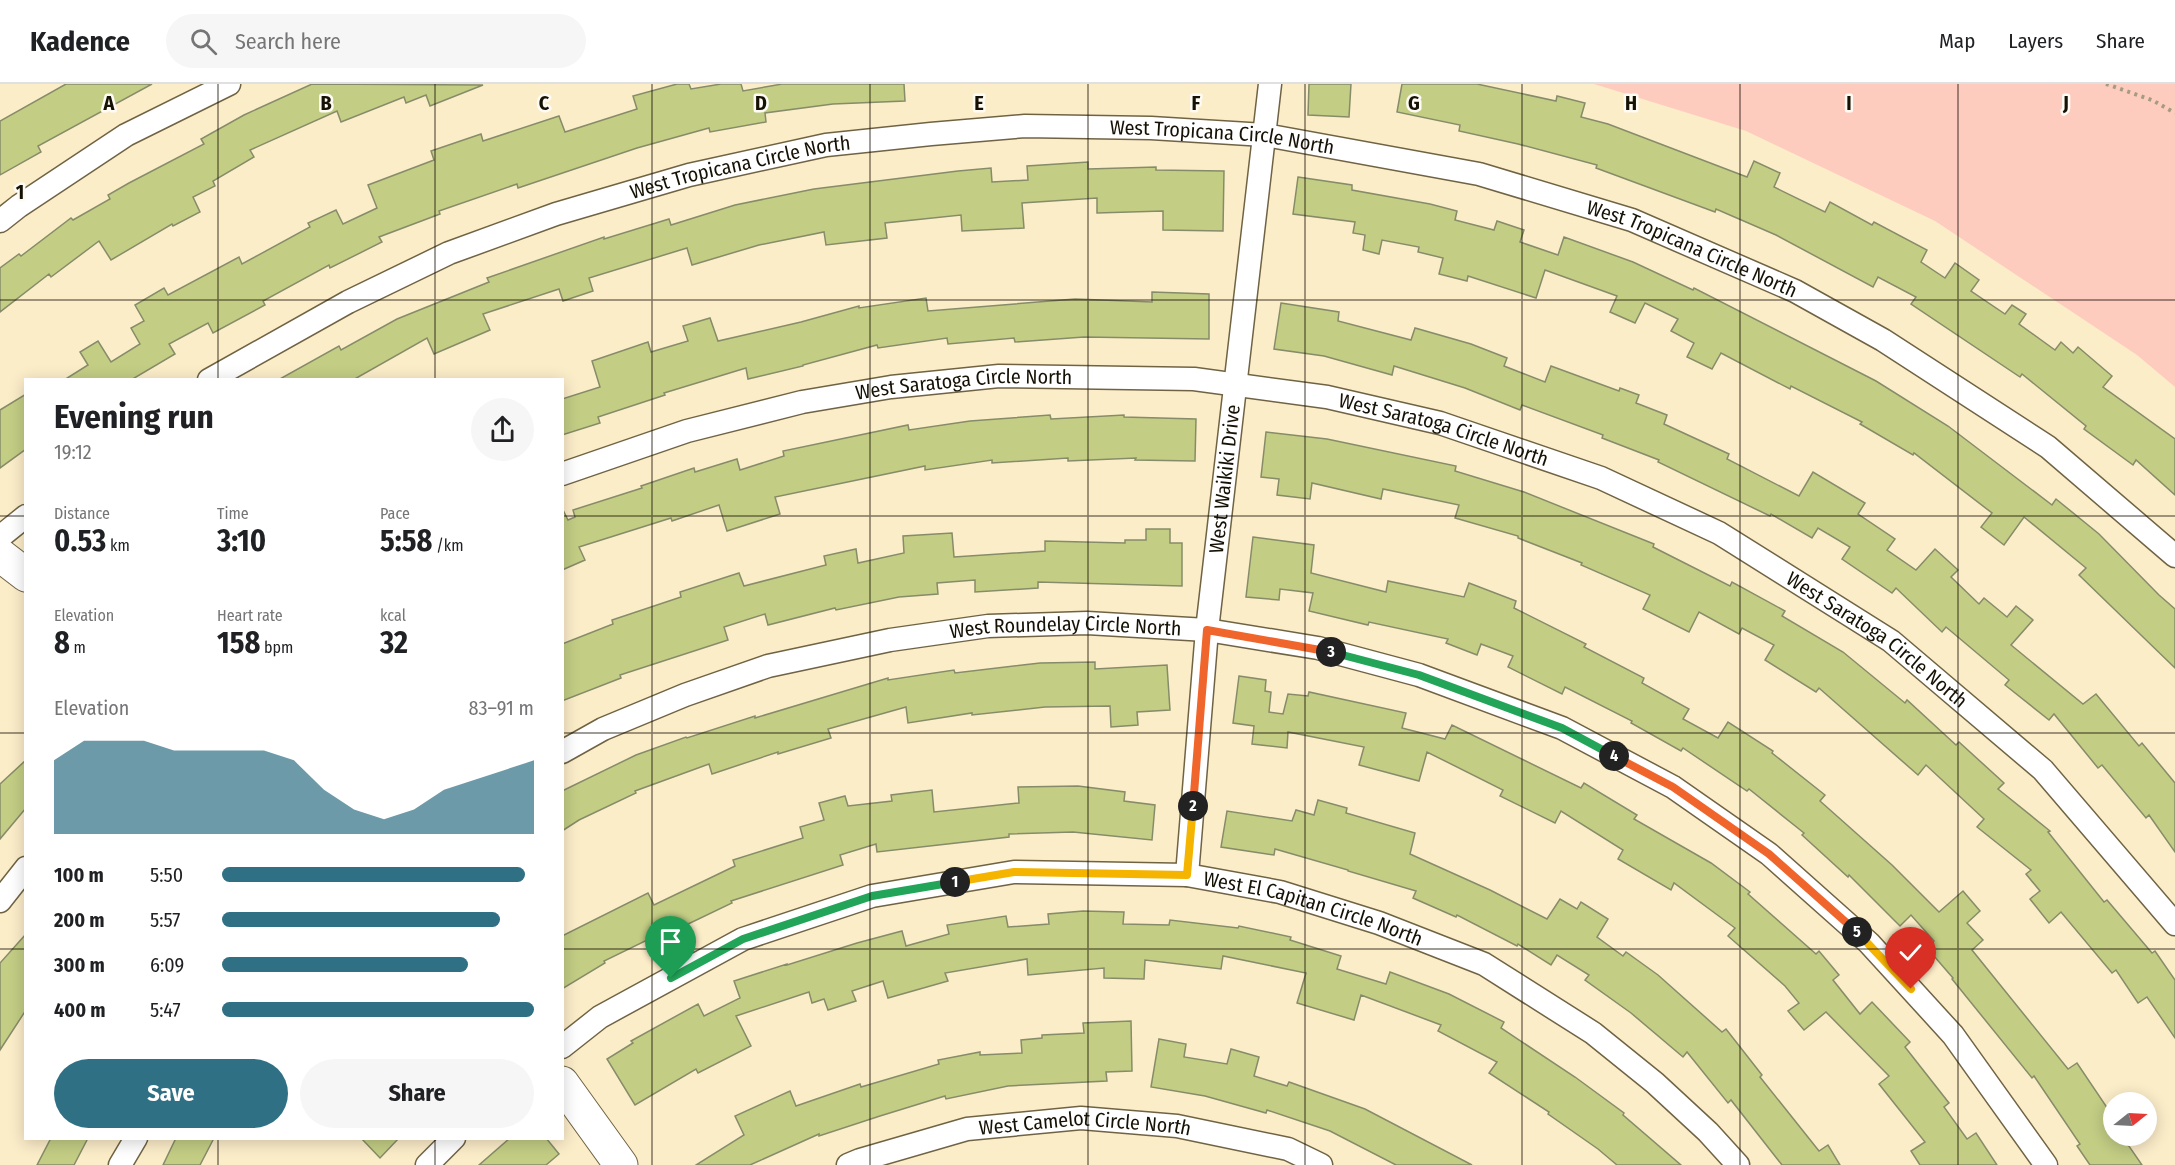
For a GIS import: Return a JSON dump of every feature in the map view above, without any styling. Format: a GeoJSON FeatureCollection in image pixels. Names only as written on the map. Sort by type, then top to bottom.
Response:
{"type":"FeatureCollection","features":[{"type":"Feature","properties":{"kind":"street"},"geometry":{"type":"LineString","coordinates":[[0,221],[126,135],[229,84]]}},
{"type":"Feature","properties":{"kind":"street","name":"West Waikiki Drive"},"geometry":{"type":"LineString","coordinates":[[1187,875],[1207,630],[1270,84]]}},
{"type":"Feature","properties":{"kind":"street","name":"West Tropicana Circle North"},"geometry":{"type":"LineString","coordinates":[[213,378],[348,302],[449,253],[556,214],[689,175],[826,145],[1026,126],[1151,128],[1265,135],[1479,174],[1632,220],[1795,291],[1883,340],[2048,447],[2175,556]]}},
{"type":"Feature","properties":{"kind":"street","name":"West Saratoga Circle North"},"geometry":{"type":"LineString","coordinates":[[564,473],[687,431],[802,402],[891,387],[999,376],[1194,379],[1327,397],[1440,423],[1601,478],[1719,533],[1891,641],[2043,770],[2175,924]]}},
{"type":"Feature","properties":{"kind":"street"},"geometry":{"type":"LineString","coordinates":[[0,537],[24,518]]}},
{"type":"Feature","properties":{"kind":"street"},"geometry":{"type":"LineString","coordinates":[[0,555],[24,573]]}},
{"type":"Feature","properties":{"kind":"street","name":"West Roundelay Circle North"},"geometry":{"type":"LineString","coordinates":[[564,751],[603,729],[695,691],[768,666],[890,640],[988,626],[1087,623],[1207,630],[1318,648],[1419,675],[1562,728],[1673,787],[1769,854],[1869,943],[1953,1035],[2046,1165]]}},
{"type":"Feature","properties":{"kind":"street"},"geometry":{"type":"LineString","coordinates":[[0,901],[24,871]]}},
{"type":"Feature","properties":{"kind":"street","name":"West El Capitan Circle North"},"geometry":{"type":"LineString","coordinates":[[564,1045],[600,1017],[743,939],[872,896],[1014,872],[1187,875],[1280,892],[1379,923],[1484,964],[1602,1040],[1655,1083],[1708,1132],[1738,1165]]}},
{"type":"Feature","properties":{"kind":"street"},"geometry":{"type":"LineString","coordinates":[[564,1086],[621,1165]]}},
{"type":"Feature","properties":{"kind":"street","name":"West Camelot Circle North"},"geometry":{"type":"LineString","coordinates":[[848,1165],[967,1130],[1081,1118],[1177,1126],[1288,1149],[1321,1165]]}},
{"type":"Feature","properties":{"kind":"street"},"geometry":{"type":"LineString","coordinates":[[120,1165],[135,1140]]}},
{"type":"Feature","properties":{"kind":"street"},"geometry":{"type":"LineString","coordinates":[[427,1165],[452,1140]]}},
{"type":"Feature","properties":{"kind":"path"},"geometry":{"type":"LineString","coordinates":[[2106,84],[2152,100],[2175,113]]}},
{"type":"Feature","properties":{"kind":"shaded area"},"geometry":{"type":"Polygon","coordinates":[[[1594,84],[2175,84],[2175,387],[2137,355],[1935,221],[1746,131],[1594,84]]]}},
{"type":"Feature","properties":{"kind":"building"},"geometry":{"type":"Polygon","coordinates":[[[66,84],[152,84],[38,146],[41,152],[0,175],[0,121],[66,84]]]}},
{"type":"Feature","properties":{"kind":"building"},"geometry":{"type":"Polygon","coordinates":[[[312,84],[483,85],[430,106],[426,95],[406,103],[404,97],[341,122],[337,111],[250,150],[254,157],[213,181],[215,186],[193,197],[200,212],[173,226],[172,224],[111,260],[99,241],[51,277],[49,274],[0,312],[0,268],[19,254],[21,256],[71,218],[73,220],[110,199],[108,195],[204,144],[201,139],[244,115],[312,84]]]}},
{"type":"Feature","properties":{"kind":"building"},"geometry":{"type":"Polygon","coordinates":[[[677,84],[689,84],[691,89],[721,84],[741,84],[743,91],[782,84],[904,84],[905,101],[833,104],[765,113],[766,122],[710,132],[709,128],[637,148],[518,188],[517,184],[439,211],[440,214],[379,237],[382,242],[330,268],[329,265],[263,301],[265,305],[213,333],[208,323],[169,344],[175,354],[134,378],[67,378],[88,365],[80,352],[98,341],[111,362],[140,344],[131,328],[144,321],[135,305],[164,288],[168,295],[239,257],[242,264],[310,227],[308,223],[336,210],[343,224],[377,208],[368,185],[434,160],[431,151],[481,134],[483,141],[559,116],[565,132],[637,109],[633,96],[677,84]]]}},
{"type":"Feature","properties":{"kind":"building"},"geometry":{"type":"Polygon","coordinates":[[[1309,84],[1351,84],[1349,117],[1308,115],[1309,84]]]}},
{"type":"Feature","properties":{"kind":"building"},"geometry":{"type":"Polygon","coordinates":[[[1402,84],[1477,84],[1556,101],[1557,96],[1585,103],[1581,117],[1608,124],[1747,177],[1754,161],[1780,173],[1774,187],[1825,212],[1830,202],[1872,225],[1874,222],[1927,250],[1921,262],[1945,278],[1955,263],[1979,280],[1971,291],[2005,314],[2012,305],[2026,314],[2019,324],[2055,350],[2061,342],[2073,353],[2078,347],[2112,376],[2103,387],[2175,439],[2175,495],[2136,460],[2133,465],[2084,429],[2086,426],[2022,374],[2020,377],[1911,304],[1916,297],[1878,277],[1873,287],[1776,235],[1716,209],[1715,212],[1596,168],[1597,165],[1459,131],[1460,125],[1397,112],[1402,84]]]}},
{"type":"Feature","properties":{"kind":"building"},"geometry":{"type":"Polygon","coordinates":[[[1088,162],[1088,169],[1156,167],[1156,170],[1224,171],[1223,231],[1163,230],[1163,211],[1097,213],[1097,198],[1022,203],[1024,228],[962,231],[961,215],[885,223],[887,238],[826,245],[824,232],[759,245],[692,265],[687,248],[589,278],[593,291],[563,301],[559,289],[483,314],[490,330],[434,354],[427,338],[357,378],[282,378],[339,346],[341,350],[397,319],[489,282],[487,278],[604,237],[604,239],[669,219],[671,225],[735,205],[814,189],[991,168],[992,182],[1028,180],[1027,166],[1088,162]]]}},
{"type":"Feature","properties":{"kind":"building"},"geometry":{"type":"Polygon","coordinates":[[[1298,177],[1352,185],[1352,190],[1457,211],[1455,220],[1494,230],[1497,221],[1524,230],[1520,242],[1558,255],[1564,237],[1633,262],[1693,290],[1694,288],[1876,381],[1948,426],[2052,505],[2056,499],[2099,534],[2175,609],[2175,668],[2079,575],[2086,568],[2024,517],[2004,545],[1981,527],[1992,513],[1914,453],[1913,455],[1860,424],[1862,422],[1791,386],[1790,389],[1721,353],[1712,369],[1687,357],[1694,343],[1671,331],[1678,319],[1645,303],[1635,323],[1610,312],[1617,296],[1545,270],[1536,298],[1468,276],[1467,281],[1439,274],[1443,258],[1418,252],[1419,247],[1382,240],[1379,254],[1363,250],[1365,235],[1353,233],[1355,222],[1293,214],[1298,177]]]}},
{"type":"Feature","properties":{"kind":"building"},"geometry":{"type":"Polygon","coordinates":[[[1152,292],[1209,294],[1209,339],[1084,337],[1015,342],[1014,338],[948,344],[947,338],[878,348],[877,345],[748,379],[746,368],[664,393],[665,395],[598,417],[600,423],[564,434],[564,398],[600,387],[592,361],[648,342],[651,352],[688,341],[683,326],[710,318],[718,341],[859,306],[859,308],[926,298],[928,311],[1075,299],[1152,302],[1152,292]]]}},
{"type":"Feature","properties":{"kind":"building"},"geometry":{"type":"Polygon","coordinates":[[[1281,303],[1339,312],[1338,321],[1411,340],[1415,328],[1471,344],[1507,358],[1504,366],[1545,382],[1551,366],[1619,391],[1620,388],[1639,395],[1636,403],[1667,415],[1664,424],[1729,454],[1727,459],[1799,496],[1813,472],[1865,503],[1858,514],[1895,539],[1887,550],[1916,570],[1935,549],[1958,570],[1951,577],[1979,604],[1984,598],[2007,617],[2016,606],[2033,620],[2011,645],[2083,704],[2096,694],[2139,746],[2142,743],[2175,783],[2175,852],[2149,815],[2146,818],[2102,765],[2098,768],[2054,714],[2049,720],[2005,685],[2009,680],[1946,627],[1942,632],[1896,588],[1892,593],[1842,559],[1850,547],[1818,528],[1812,538],[1771,514],[1770,516],[1658,462],[1659,460],[1602,438],[1603,435],[1522,405],[1520,410],[1465,388],[1394,366],[1392,375],[1324,356],[1274,349],[1281,303]]]}},
{"type":"Feature","properties":{"kind":"building"},"geometry":{"type":"Polygon","coordinates":[[[24,395],[24,450],[0,468],[0,410],[24,395]]]}},
{"type":"Feature","properties":{"kind":"building"},"geometry":{"type":"Polygon","coordinates":[[[1050,415],[1051,419],[1124,415],[1124,417],[1196,419],[1195,461],[1135,460],[1136,458],[1068,461],[1068,458],[992,463],[992,460],[925,470],[925,466],[775,497],[780,514],[727,531],[719,505],[672,521],[671,518],[579,547],[585,560],[564,569],[564,512],[568,520],[575,517],[573,510],[642,488],[641,486],[694,468],[695,472],[737,459],[740,470],[784,456],[783,451],[908,425],[909,430],[970,421],[1050,415]]]}},
{"type":"Feature","properties":{"kind":"building"},"geometry":{"type":"Polygon","coordinates":[[[1266,432],[1327,439],[1456,466],[1455,471],[1524,492],[1654,544],[1653,547],[1730,586],[1732,582],[1785,611],[1782,616],[1843,652],[1905,703],[1907,700],[1956,745],[1959,742],[2004,783],[1998,789],[2050,831],[2048,832],[2104,902],[2107,900],[2152,953],[2155,951],[2175,980],[2175,1038],[2147,997],[2138,1003],[2116,970],[2112,973],[2061,912],[2049,923],[2030,899],[2040,891],[2026,874],[2031,870],[1977,827],[1984,819],[1926,765],[1918,775],[1819,688],[1816,692],[1765,660],[1774,645],[1742,628],[1739,634],[1699,612],[1689,632],[1643,609],[1650,595],[1581,565],[1582,563],[1518,538],[1518,536],[1455,518],[1459,505],[1383,489],[1381,499],[1312,483],[1310,499],[1277,495],[1279,479],[1261,477],[1266,432]]]}},
{"type":"Feature","properties":{"kind":"building"},"geometry":{"type":"Polygon","coordinates":[[[1146,529],[1170,529],[1170,543],[1182,543],[1182,586],[1038,582],[1038,588],[975,592],[975,580],[937,583],[938,594],[899,597],[836,610],[835,608],[768,625],[765,614],[724,627],[728,640],[620,675],[621,678],[564,700],[564,643],[613,624],[612,620],[681,597],[680,592],[739,573],[744,586],[826,565],[824,556],[856,549],[858,563],[904,553],[903,536],[952,533],[954,557],[1045,551],[1045,541],[1125,543],[1125,540],[1146,540],[1146,529]]]}},
{"type":"Feature","properties":{"kind":"building"},"geometry":{"type":"Polygon","coordinates":[[[1253,537],[1314,545],[1311,573],[1386,592],[1388,581],[1464,597],[1469,583],[1516,601],[1514,608],[1586,644],[1584,647],[1644,678],[1642,683],[1689,709],[1683,719],[1718,738],[1728,722],[1773,751],[1772,753],[1825,795],[1820,801],[1892,865],[1939,912],[1963,891],[1980,911],[1967,923],[1983,940],[1972,950],[2068,1069],[2077,1063],[2103,1102],[2103,1146],[2129,1146],[2142,1165],[2090,1165],[2077,1146],[2080,1144],[2034,1076],[2032,1078],[1927,948],[1934,941],[1911,915],[1900,926],[1849,875],[1848,877],[1802,835],[1804,833],[1749,789],[1747,791],[1683,748],[1681,751],[1631,723],[1632,721],[1565,687],[1562,694],[1508,667],[1513,656],[1481,644],[1477,655],[1446,643],[1448,639],[1369,622],[1368,625],[1309,611],[1313,593],[1280,589],[1279,600],[1246,597],[1253,537]]]}},
{"type":"Feature","properties":{"kind":"building"},"geometry":{"type":"Polygon","coordinates":[[[1095,662],[1095,669],[1167,665],[1170,710],[1137,712],[1138,725],[1111,727],[1110,706],[1045,707],[972,715],[972,713],[908,723],[906,707],[828,729],[831,738],[778,754],[778,752],[712,774],[709,764],[635,791],[636,793],[579,820],[564,830],[564,790],[636,755],[686,737],[888,678],[888,680],[954,670],[955,673],[1040,663],[1095,662]]]}},
{"type":"Feature","properties":{"kind":"building"},"geometry":{"type":"Polygon","coordinates":[[[1239,676],[1266,680],[1265,691],[1271,692],[1269,712],[1283,714],[1288,694],[1308,696],[1309,692],[1406,713],[1402,728],[1445,739],[1452,725],[1581,788],[1584,783],[1637,815],[1634,819],[1711,863],[1750,892],[1748,894],[1816,954],[1819,951],[1839,975],[1833,980],[1860,1014],[1872,1002],[1910,1042],[1905,1047],[1949,1103],[1944,1107],[1967,1139],[1976,1133],[1997,1165],[1920,1165],[1911,1151],[1925,1142],[1879,1084],[1889,1076],[1826,1012],[1804,1030],[1788,1011],[1799,1003],[1785,986],[1728,936],[1735,928],[1674,883],[1671,890],[1618,859],[1623,850],[1561,811],[1555,823],[1500,796],[1503,790],[1427,752],[1419,781],[1359,765],[1364,747],[1288,732],[1287,748],[1252,744],[1254,726],[1233,723],[1239,676]]]}},
{"type":"Feature","properties":{"kind":"building"},"geometry":{"type":"Polygon","coordinates":[[[24,762],[24,810],[0,839],[0,784],[24,762]]]}},
{"type":"Feature","properties":{"kind":"building"},"geometry":{"type":"Polygon","coordinates":[[[1078,786],[1125,792],[1124,801],[1155,805],[1152,840],[1073,832],[1009,834],[1009,837],[877,852],[876,844],[840,855],[843,865],[731,901],[732,903],[684,926],[682,923],[604,961],[605,963],[564,988],[564,935],[648,893],[654,905],[735,866],[733,860],[803,838],[800,827],[824,820],[819,803],[845,796],[848,806],[892,801],[891,795],[932,790],[934,812],[1019,803],[1018,787],[1078,786]]]}},
{"type":"Feature","properties":{"kind":"building"},"geometry":{"type":"Polygon","coordinates":[[[1318,800],[1347,808],[1346,813],[1415,833],[1410,854],[1547,919],[1560,899],[1577,909],[1581,902],[1608,919],[1597,937],[1623,956],[1626,952],[1658,975],[1722,1032],[1726,1029],[1762,1075],[1760,1077],[1819,1151],[1828,1145],[1840,1165],[1782,1165],[1731,1100],[1728,1103],[1687,1052],[1683,1057],[1631,1013],[1585,980],[1589,975],[1557,955],[1551,965],[1518,944],[1517,946],[1457,915],[1456,917],[1413,898],[1416,891],[1275,849],[1274,855],[1221,847],[1227,811],[1292,821],[1296,810],[1314,815],[1318,800]]]}},
{"type":"Feature","properties":{"kind":"building"},"geometry":{"type":"Polygon","coordinates":[[[1083,911],[1124,912],[1123,924],[1169,925],[1170,920],[1238,928],[1239,926],[1291,937],[1290,940],[1341,956],[1337,969],[1386,984],[1390,972],[1449,994],[1504,1022],[1501,1028],[1624,1113],[1623,1115],[1681,1165],[1617,1165],[1548,1114],[1549,1112],[1489,1073],[1497,1062],[1438,1031],[1441,1025],[1361,995],[1354,1020],[1297,1003],[1306,973],[1223,956],[1221,969],[1145,960],[1144,979],[1104,978],[1104,968],[1028,975],[1027,959],[945,973],[948,981],[888,998],[883,981],[852,991],[856,1001],[828,1010],[824,999],[812,1003],[809,992],[736,1016],[751,1046],[698,1073],[696,1069],[635,1105],[607,1059],[633,1043],[631,1041],[698,1004],[704,1016],[740,998],[734,981],[787,964],[902,931],[906,946],[949,934],[947,925],[1006,916],[1008,927],[1049,924],[1048,914],[1083,911]]]}},
{"type":"Feature","properties":{"kind":"building"},"geometry":{"type":"Polygon","coordinates":[[[24,936],[24,1013],[0,1050],[0,963],[24,936]]]}},
{"type":"Feature","properties":{"kind":"building"},"geometry":{"type":"Polygon","coordinates":[[[1131,1021],[1132,1071],[1106,1072],[1107,1081],[1008,1086],[946,1099],[945,1096],[819,1136],[819,1134],[750,1165],[696,1165],[744,1135],[735,1116],[790,1091],[796,1106],[860,1084],[861,1087],[939,1064],[938,1060],[980,1052],[980,1055],[1022,1053],[1021,1040],[1042,1038],[1042,1035],[1084,1033],[1083,1023],[1131,1021]]]}},
{"type":"Feature","properties":{"kind":"building"},"geometry":{"type":"Polygon","coordinates":[[[1159,1039],[1186,1044],[1184,1057],[1227,1064],[1231,1049],[1259,1057],[1254,1076],[1287,1086],[1289,1082],[1365,1109],[1472,1165],[1396,1165],[1330,1131],[1267,1110],[1266,1113],[1205,1096],[1151,1087],[1159,1039]]]}},
{"type":"Feature","properties":{"kind":"building"},"geometry":{"type":"Polygon","coordinates":[[[50,1140],[87,1140],[74,1165],[37,1165],[50,1140]]]}},
{"type":"Feature","properties":{"kind":"building"},"geometry":{"type":"Polygon","coordinates":[[[175,1140],[213,1140],[200,1165],[163,1165],[175,1140]]]}},
{"type":"Feature","properties":{"kind":"building"},"geometry":{"type":"Polygon","coordinates":[[[363,1140],[397,1140],[380,1158],[363,1140]]]}},
{"type":"Feature","properties":{"kind":"building"},"geometry":{"type":"Polygon","coordinates":[[[508,1140],[548,1140],[559,1154],[546,1165],[479,1165],[508,1140]]]}},
{"type":"Feature","properties":{"kind":"route"},"geometry":{"type":"LineString","coordinates":[[671,978],[743,939],[872,896],[1014,872],[1187,875],[1207,630],[1318,648],[1419,675],[1562,728],[1673,787],[1769,854],[1869,943],[1911,989]]}}]}
